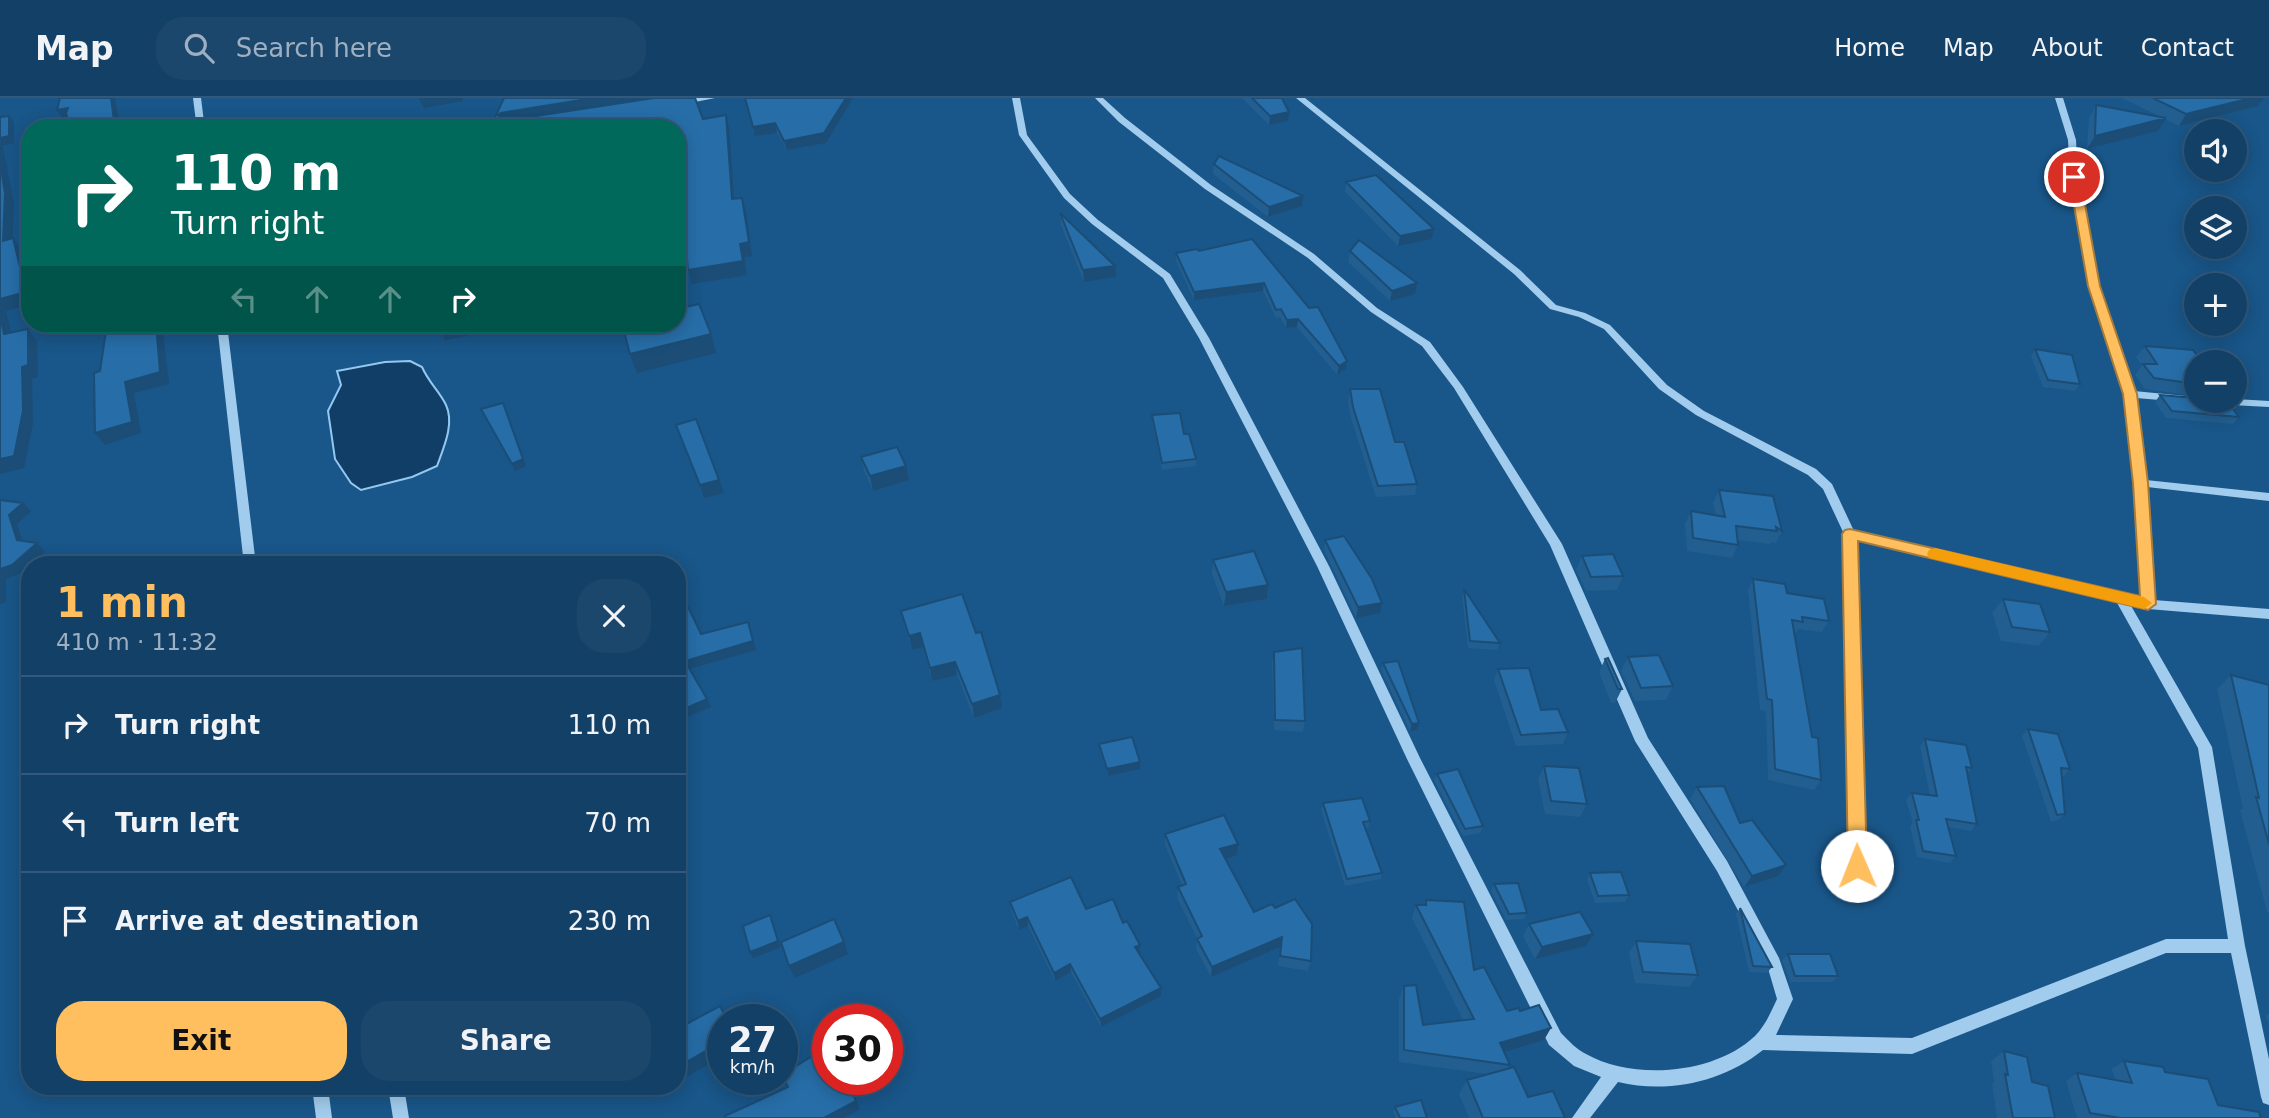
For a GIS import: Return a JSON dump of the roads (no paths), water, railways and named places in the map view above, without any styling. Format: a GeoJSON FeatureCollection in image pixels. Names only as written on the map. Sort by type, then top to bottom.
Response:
{"type":"FeatureCollection","features":[{"type":"Feature","properties":{"kind":"street"},"geometry":{"type":"LineString","coordinates":[[197,98],[200,119]]}},
{"type":"Feature","properties":{"kind":"street"},"geometry":{"type":"LineString","coordinates":[[671,104],[711,98]]}},
{"type":"Feature","properties":{"kind":"street"},"geometry":{"type":"LineString","coordinates":[[1016,98],[1023,135],[1067,196],[1095,222],[1167,276],[1204,338],[1323,566],[1414,759],[1555,1039],[1582,1062],[1614,1074],[1662,1079],[1707,1072],[1760,1042],[1774,1024],[1785,999],[1774,963],[1722,866],[1642,741],[1556,544],[1458,387],[1426,344],[1374,310],[1311,256],[1208,187],[1122,120],[1099,98]]}},
{"type":"Feature","properties":{"kind":"street"},"geometry":{"type":"LineString","coordinates":[[1300,98],[1517,272],[1553,307],[1583,315],[1607,327],[1663,387],[1700,414],[1812,472],[1828,487],[1850,534],[1857,866]]}},
{"type":"Feature","properties":{"kind":"street"},"geometry":{"type":"LineString","coordinates":[[2059,98],[2072,140],[2074,177],[2094,286],[2130,394],[2141,483],[2148,604]]}},
{"type":"Feature","properties":{"kind":"street"},"geometry":{"type":"LineString","coordinates":[[223,333],[249,556]]}},
{"type":"Feature","properties":{"kind":"street"},"geometry":{"type":"LineString","coordinates":[[2130,394],[2184,399]]}},
{"type":"Feature","properties":{"kind":"street"},"geometry":{"type":"LineString","coordinates":[[2247,403],[2269,404]]}},
{"type":"Feature","properties":{"kind":"street"},"geometry":{"type":"LineString","coordinates":[[2141,483],[2269,497]]}},
{"type":"Feature","properties":{"kind":"street"},"geometry":{"type":"LineString","coordinates":[[1850,534],[2148,604],[2269,614]]}},
{"type":"Feature","properties":{"kind":"street"},"geometry":{"type":"LineString","coordinates":[[2120,597],[2205,747],[2237,946],[2269,1097]]}},
{"type":"Feature","properties":{"kind":"street"},"geometry":{"type":"LineString","coordinates":[[1760,1042],[1912,1046],[2166,946],[2237,946]]}},
{"type":"Feature","properties":{"kind":"street"},"geometry":{"type":"LineString","coordinates":[[1580,1118],[1614,1074]]}},
{"type":"Feature","properties":{"kind":"street"},"geometry":{"type":"LineString","coordinates":[[321,1095],[324,1118]]}},
{"type":"Feature","properties":{"kind":"street"},"geometry":{"type":"LineString","coordinates":[[397,1095],[401,1118]]}},
{"type":"Feature","properties":{"kind":"water"},"geometry":{"type":"Polygon","coordinates":[[[410,361],[422,367],[444,400],[448,412],[447,436],[437,466],[412,477],[361,490],[351,483],[335,459],[328,411],[341,385],[337,371],[385,362],[410,361]]]}}]}
